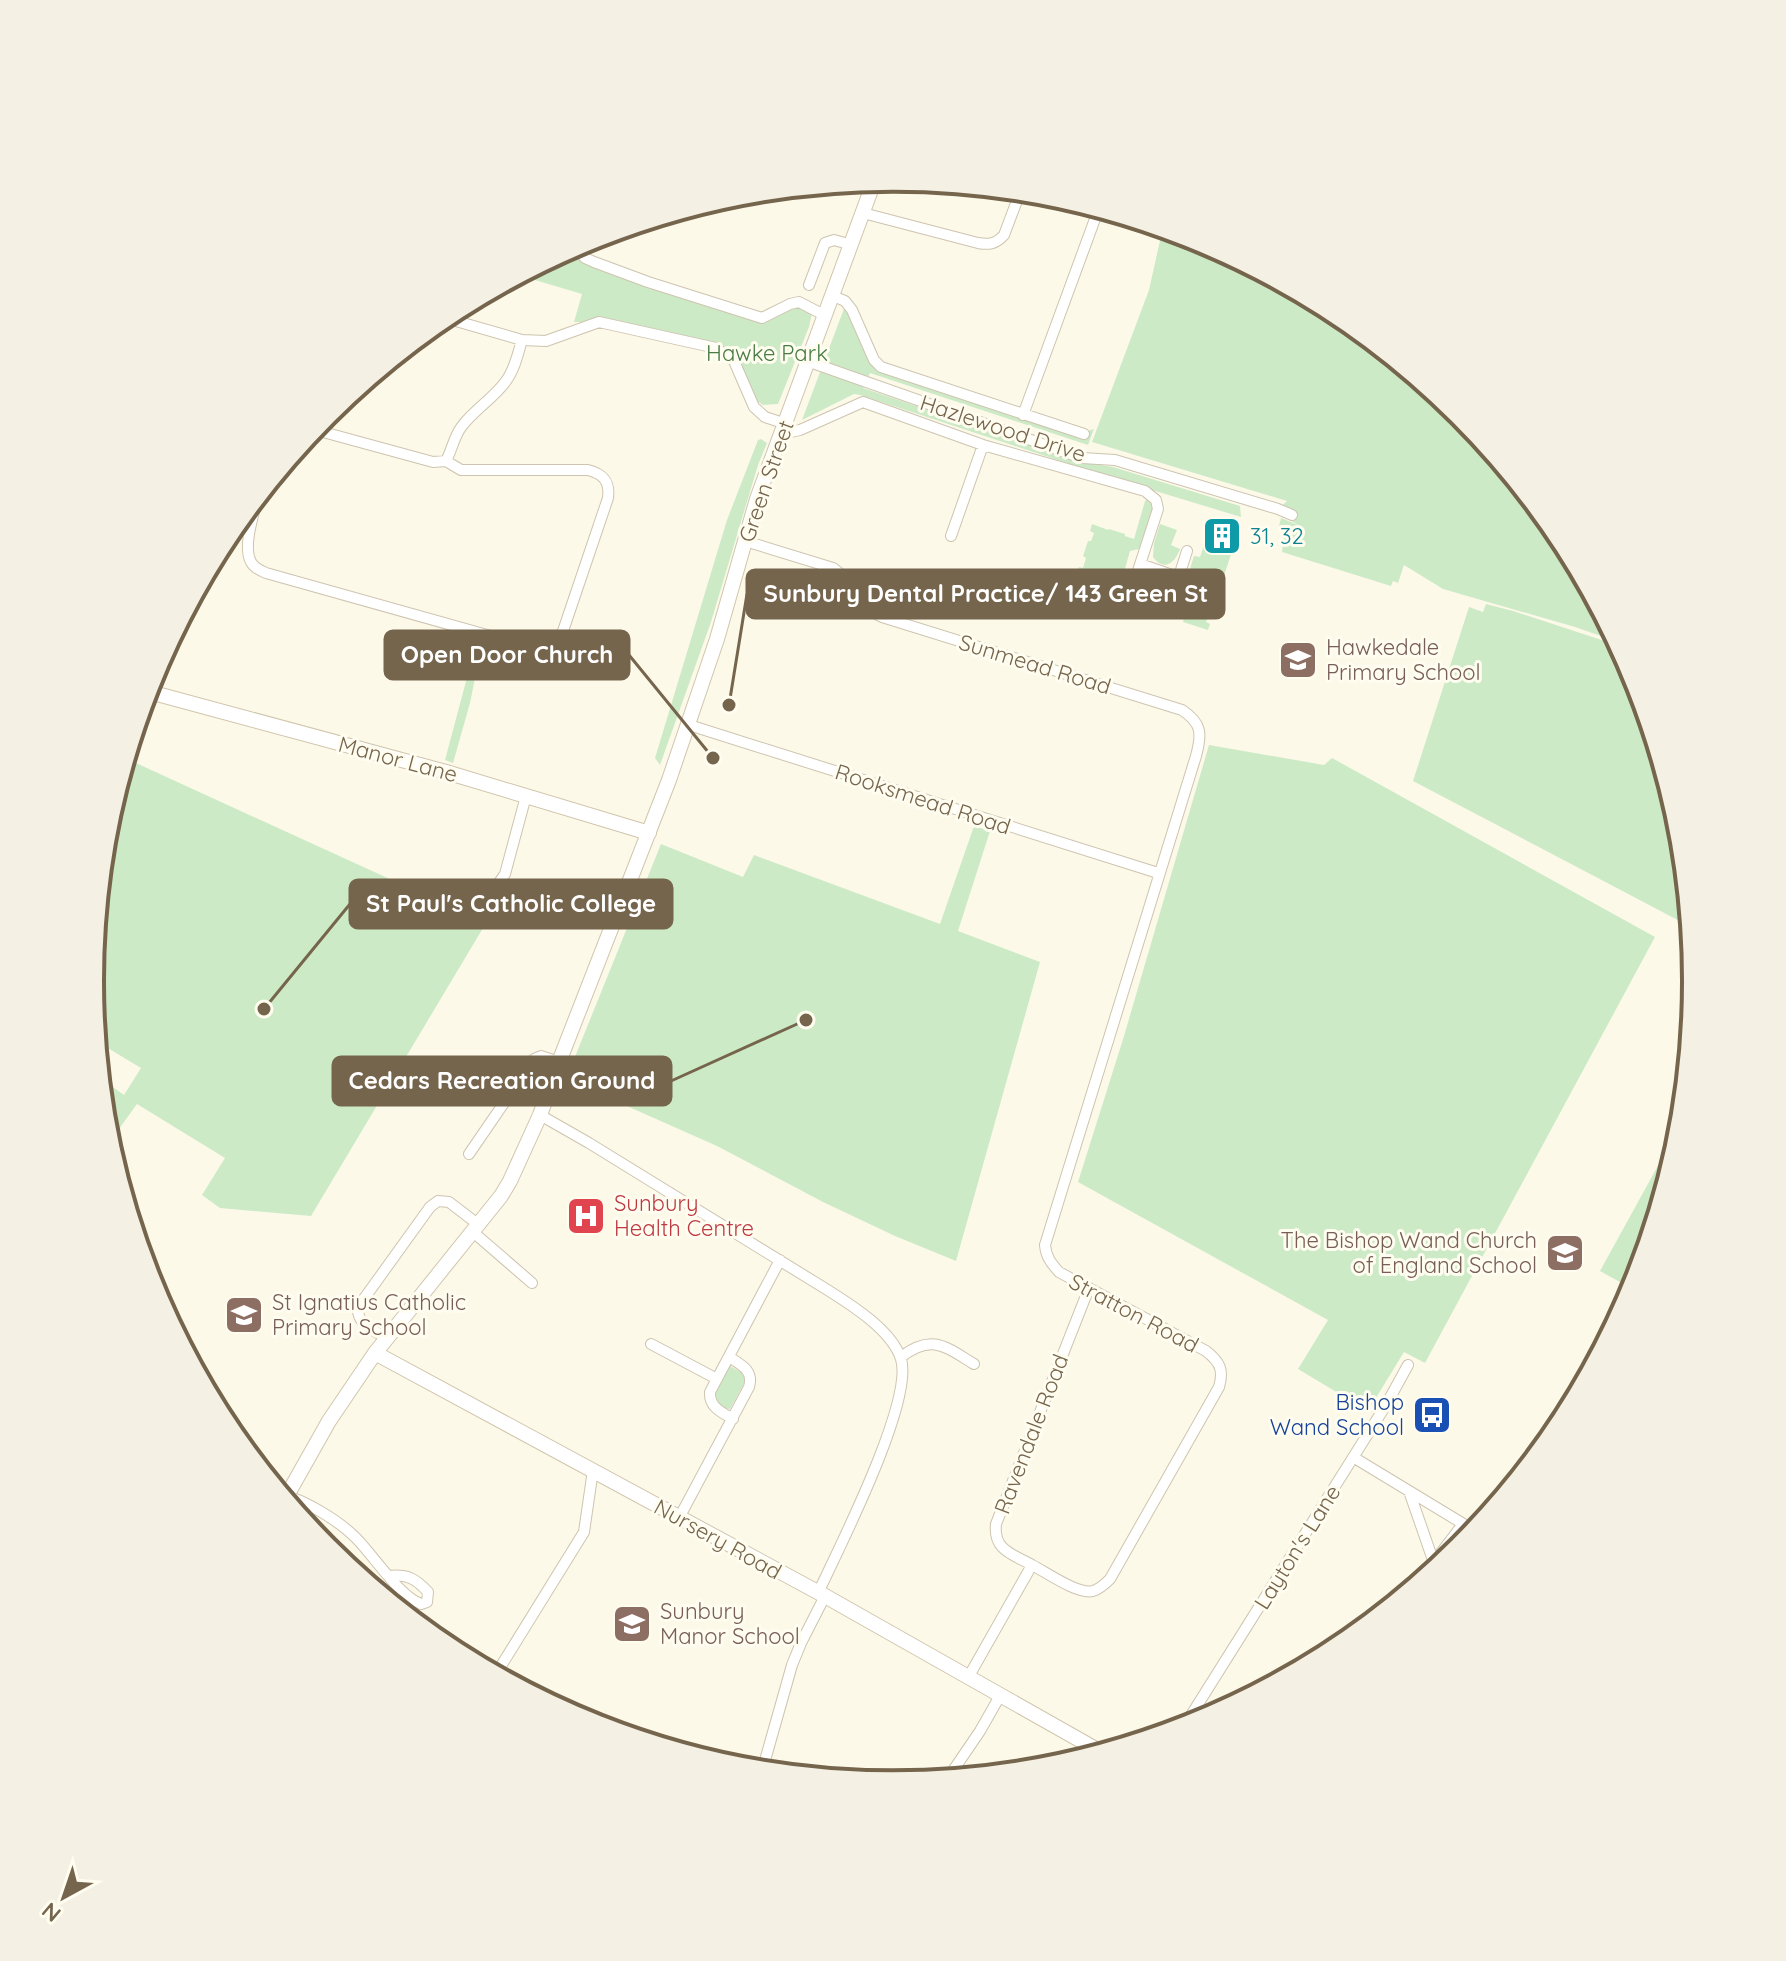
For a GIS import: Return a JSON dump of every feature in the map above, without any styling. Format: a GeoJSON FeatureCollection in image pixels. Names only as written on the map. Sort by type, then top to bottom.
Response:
{"type":"FeatureCollection","features":[{"type":"Feature","properties":{"kind":"street","name":"Green Street"},"geometry":{"type":"LineString","coordinates":[[289,1488],[375,1353],[501,1196],[540,1115],[689,725],[757,499],[870,192]]}},
{"type":"Feature","properties":{"kind":"street"},"geometry":{"type":"LineString","coordinates":[[863,213],[992,244],[1004,235],[1017,202]]}},
{"type":"Feature","properties":{"kind":"street"},"geometry":{"type":"LineString","coordinates":[[1023,415],[1095,218]]}},
{"type":"Feature","properties":{"kind":"street"},"geometry":{"type":"LineString","coordinates":[[809,285],[825,243],[834,240],[852,245]]}},
{"type":"Feature","properties":{"kind":"street"},"geometry":{"type":"LineString","coordinates":[[583,256],[648,282],[762,318],[799,302],[826,316]]}},
{"type":"Feature","properties":{"kind":"street"},"geometry":{"type":"LineString","coordinates":[[833,296],[845,301],[852,310],[874,360],[881,367],[1084,434]]}},
{"type":"Feature","properties":{"kind":"street"},"geometry":{"type":"LineString","coordinates":[[459,322],[522,340],[546,341],[599,322],[716,348],[734,361],[754,407],[791,432],[863,402],[983,445],[1145,491],[1156,500],[1158,509],[1134,583]]}},
{"type":"Feature","properties":{"kind":"street"},"geometry":{"type":"LineString","coordinates":[[446,461],[459,430],[508,379],[522,340]]}},
{"type":"Feature","properties":{"kind":"street","name":"Hazlewood Drive"},"geometry":{"type":"LineString","coordinates":[[807,361],[1082,458],[1115,460],[1292,515]]}},
{"type":"Feature","properties":{"kind":"street"},"geometry":{"type":"LineString","coordinates":[[253,519],[248,543],[251,562],[266,573],[530,647],[550,646],[558,640],[603,512],[609,487],[605,478],[598,472],[588,470],[461,470],[446,461],[433,462],[326,433]]}},
{"type":"Feature","properties":{"kind":"street"},"geometry":{"type":"LineString","coordinates":[[951,536],[983,445]]}},
{"type":"Feature","properties":{"kind":"street","name":"Sunmead Road"},"geometry":{"type":"LineString","coordinates":[[745,541],[833,568],[844,575],[871,612],[882,617],[1182,710],[1193,717],[1199,728]]}},
{"type":"Feature","properties":{"kind":"street"},"geometry":{"type":"LineString","coordinates":[[1140,564],[1175,576],[1180,573],[1187,551]]}},
{"type":"Feature","properties":{"kind":"street","name":"Manor Lane"},"geometry":{"type":"LineString","coordinates":[[158,694],[431,768],[649,833]]}},
{"type":"Feature","properties":{"kind":"street","name":"Rooksmead Road"},"geometry":{"type":"LineString","coordinates":[[689,725],[1158,873]]}},
{"type":"Feature","properties":{"kind":"street","name":"Stratton Road"},"geometry":{"type":"LineString","coordinates":[[1032,1565],[1083,1592],[1103,1587],[1222,1378],[1219,1361],[1206,1351],[1059,1272],[1051,1264],[1045,1245],[1200,742],[1199,728]]}},
{"type":"Feature","properties":{"kind":"street"},"geometry":{"type":"LineString","coordinates":[[468,902],[485,903],[505,874],[526,796]]}},
{"type":"Feature","properties":{"kind":"street"},"geometry":{"type":"LineString","coordinates":[[469,1154],[534,1059],[541,1056],[559,1062]]}},
{"type":"Feature","properties":{"kind":"street"},"geometry":{"type":"LineString","coordinates":[[540,1115],[847,1302],[881,1330],[901,1357],[903,1381],[888,1435],[792,1665],[765,1759]]}},
{"type":"Feature","properties":{"kind":"street"},"geometry":{"type":"LineString","coordinates":[[386,1338],[361,1322],[357,1315],[358,1307],[430,1207],[438,1201],[449,1202],[532,1283]]}},
{"type":"Feature","properties":{"kind":"street"},"geometry":{"type":"LineString","coordinates":[[733,1419],[711,1402],[710,1392],[780,1260]]}},
{"type":"Feature","properties":{"kind":"street","name":"Ravendale Road"},"geometry":{"type":"LineString","coordinates":[[1032,1565],[998,1544],[996,1524],[1089,1288]]}},
{"type":"Feature","properties":{"kind":"street"},"geometry":{"type":"LineString","coordinates":[[651,1344],[717,1379]]}},
{"type":"Feature","properties":{"kind":"street"},"geometry":{"type":"LineString","coordinates":[[901,1357],[929,1344],[941,1344],[974,1364]]}},
{"type":"Feature","properties":{"kind":"street","name":"Nursery Road"},"geometry":{"type":"LineString","coordinates":[[375,1353],[822,1595],[1089,1745]]}},
{"type":"Feature","properties":{"kind":"street"},"geometry":{"type":"LineString","coordinates":[[679,1518],[751,1382],[745,1367],[729,1357]]}},
{"type":"Feature","properties":{"kind":"street","name":"Layton's Lane"},"geometry":{"type":"LineString","coordinates":[[1195,1709],[1408,1365]]}},
{"type":"Feature","properties":{"kind":"street"},"geometry":{"type":"LineString","coordinates":[[1353,1457],[1463,1524],[1458,1530]]}},
{"type":"Feature","properties":{"kind":"street"},"geometry":{"type":"LineString","coordinates":[[501,1666],[584,1532],[593,1470]]}},
{"type":"Feature","properties":{"kind":"street"},"geometry":{"type":"LineString","coordinates":[[1409,1491],[1432,1556]]}},
{"type":"Feature","properties":{"kind":"street"},"geometry":{"type":"LineString","coordinates":[[299,1500],[356,1538],[389,1576]]}},
{"type":"Feature","properties":{"kind":"street"},"geometry":{"type":"LineString","coordinates":[[969,1676],[1032,1565]]}},
{"type":"Feature","properties":{"kind":"street"},"geometry":{"type":"LineString","coordinates":[[956,1767],[1001,1694]]}},
{"type":"Feature","properties":{"kind":"green space"},"geometry":{"type":"Polygon","coordinates":[[[1160,238],[1242,273],[1288,297],[1373,355],[1451,423],[1519,500],[1549,542],[1603,637],[1443,589],[1404,565],[1398,583],[1393,581],[1391,586],[1282,552],[1285,529],[1279,526],[1281,518],[1298,525],[1278,509],[1287,501],[1092,442],[1149,290],[1160,238]]]}},
{"type":"Feature","properties":{"kind":"green space","name":"Hawke Park"},"geometry":{"type":"Polygon","coordinates":[[[578,258],[592,267],[758,322],[769,321],[797,306],[812,313],[778,404],[763,405],[750,392],[735,359],[719,344],[597,317],[574,322],[582,294],[532,279],[578,258]]]}},
{"type":"Feature","properties":{"kind":"green space"},"geometry":{"type":"Polygon","coordinates":[[[845,306],[871,362],[1078,434],[1094,429],[1088,445],[870,373],[863,388],[1081,462],[1113,467],[1240,506],[1241,517],[860,395],[854,394],[802,420],[845,306]]]}},
{"type":"Feature","properties":{"kind":"green space"},"geometry":{"type":"Polygon","coordinates":[[[761,439],[767,443],[711,622],[660,765],[655,758],[727,520],[761,439]]]}},
{"type":"Feature","properties":{"kind":"green space"},"geometry":{"type":"Polygon","coordinates":[[[1147,500],[1153,511],[1139,549],[1130,551],[1120,586],[1083,574],[1082,577],[1076,575],[1079,567],[1083,568],[1086,558],[1083,556],[1094,533],[1090,531],[1092,524],[1134,539],[1147,500]]]}},
{"type":"Feature","properties":{"kind":"green space"},"geometry":{"type":"Polygon","coordinates":[[[1160,524],[1177,530],[1171,545],[1180,549],[1172,562],[1165,565],[1153,557],[1160,524]]]}},
{"type":"Feature","properties":{"kind":"green space"},"geometry":{"type":"Polygon","coordinates":[[[1206,539],[1233,548],[1212,613],[1206,622],[1210,624],[1208,630],[1183,622],[1185,614],[1168,607],[1170,599],[1151,593],[1140,585],[1150,571],[1174,581],[1176,592],[1185,594],[1191,589],[1193,592],[1197,590],[1188,575],[1194,556],[1200,557],[1206,539]]]}},
{"type":"Feature","properties":{"kind":"green space"},"geometry":{"type":"Polygon","coordinates":[[[1486,604],[1605,641],[1640,727],[1655,776],[1667,827],[1679,921],[1413,781],[1469,607],[1483,612],[1486,604]]]}},
{"type":"Feature","properties":{"kind":"green space"},"geometry":{"type":"Polygon","coordinates":[[[477,640],[482,643],[470,703],[453,763],[445,760],[477,640]]]}},
{"type":"Feature","properties":{"kind":"green space"},"geometry":{"type":"Polygon","coordinates":[[[1209,745],[1324,765],[1332,758],[1655,937],[1425,1363],[1404,1352],[1368,1411],[1298,1369],[1328,1320],[1078,1182],[1209,745]]]}},
{"type":"Feature","properties":{"kind":"green space"},"geometry":{"type":"Polygon","coordinates":[[[135,763],[486,923],[311,1216],[220,1208],[202,1195],[225,1158],[137,1104],[118,1130],[111,1086],[124,1095],[141,1068],[108,1048],[104,980],[111,878],[119,827],[135,763]]]}},
{"type":"Feature","properties":{"kind":"green space"},"geometry":{"type":"Polygon","coordinates":[[[974,826],[990,831],[958,931],[1040,962],[956,1261],[823,1202],[717,1146],[566,1079],[661,844],[743,877],[754,855],[940,924],[974,826]]]}},
{"type":"Feature","properties":{"kind":"green space"},"geometry":{"type":"Polygon","coordinates":[[[1661,1161],[1640,1234],[1622,1283],[1600,1271],[1661,1161]]]}},
{"type":"Feature","properties":{"kind":"green space"},"geometry":{"type":"Polygon","coordinates":[[[730,1366],[742,1373],[746,1380],[730,1409],[720,1408],[713,1396],[730,1366]]]}},
{"type":"Feature","properties":{"kind":"place","name":"31, 32"},"geometry":{"type":"Point","coordinates":[1222,536]}},
{"type":"Feature","properties":{"kind":"place","name":"Hawkedale Primary School"},"geometry":{"type":"Point","coordinates":[1298,660]}},
{"type":"Feature","properties":{"kind":"place","name":"Sunbury Dental Practice/ 143 Green St"},"geometry":{"type":"Point","coordinates":[729,705]}},
{"type":"Feature","properties":{"kind":"place","name":"Open Door Church"},"geometry":{"type":"Point","coordinates":[713,758]}},
{"type":"Feature","properties":{"kind":"place","name":"St Paul's Catholic College"},"geometry":{"type":"Point","coordinates":[264,1009]}},
{"type":"Feature","properties":{"kind":"place","name":"Cedars Recreation Ground"},"geometry":{"type":"Point","coordinates":[806,1020]}},
{"type":"Feature","properties":{"kind":"place","name":"Sunbury Health Centre"},"geometry":{"type":"Point","coordinates":[586,1216]}},
{"type":"Feature","properties":{"kind":"place","name":"The Bishop Wand Church of England School"},"geometry":{"type":"Point","coordinates":[1565,1253]}},
{"type":"Feature","properties":{"kind":"place","name":"St Ignatius Catholic Primary School"},"geometry":{"type":"Point","coordinates":[244,1315]}},
{"type":"Feature","properties":{"kind":"place","name":"Bishop Wand School"},"geometry":{"type":"Point","coordinates":[1432,1415]}},
{"type":"Feature","properties":{"kind":"place","name":"Sunbury Manor School"},"geometry":{"type":"Point","coordinates":[632,1624]}}]}
